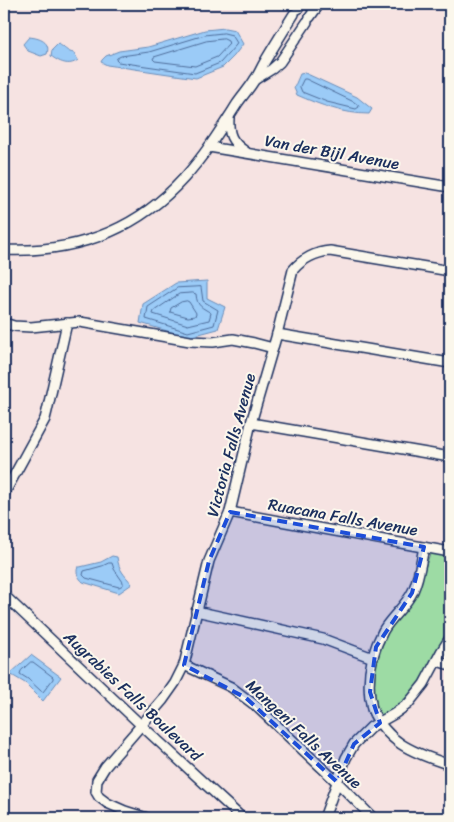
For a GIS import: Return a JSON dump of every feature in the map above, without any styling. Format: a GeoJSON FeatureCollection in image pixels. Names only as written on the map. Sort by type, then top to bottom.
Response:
{"type":"FeatureCollection","features":[{"type":"Feature","properties":{"kind":"street"},"geometry":{"type":"LineString","coordinates":[[256,79],[272,69],[290,49],[313,13],[307,4]]}},
{"type":"Feature","properties":{"kind":"street"},"geometry":{"type":"LineString","coordinates":[[4,250],[51,248],[86,241],[119,227],[146,212],[185,177],[209,148],[256,79],[298,9]]}},
{"type":"Feature","properties":{"kind":"street"},"geometry":{"type":"LineString","coordinates":[[278,40],[290,49]]}},
{"type":"Feature","properties":{"kind":"street"},"geometry":{"type":"LineString","coordinates":[[229,117],[228,128],[233,140],[238,147],[247,153]]}},
{"type":"Feature","properties":{"kind":"street","name":"Van der Bijl Avenue"},"geometry":{"type":"LineString","coordinates":[[209,148],[450,187]]}},
{"type":"Feature","properties":{"kind":"street","name":"Victoria Falls Avenue"},"geometry":{"type":"LineString","coordinates":[[147,818],[115,808],[100,797],[96,792],[97,780],[140,725],[163,700],[175,683],[184,665],[209,561],[230,512],[251,423],[278,334],[293,270],[316,254],[336,251],[450,271]]}},
{"type":"Feature","properties":{"kind":"street"},"geometry":{"type":"LineString","coordinates":[[4,494],[47,411],[67,322]]}},
{"type":"Feature","properties":{"kind":"street"},"geometry":{"type":"LineString","coordinates":[[4,323],[14,326],[31,327],[67,322],[90,323],[190,341],[213,342],[233,340],[273,348]]}},
{"type":"Feature","properties":{"kind":"street"},"geometry":{"type":"LineString","coordinates":[[278,334],[450,363]]}},
{"type":"Feature","properties":{"kind":"street"},"geometry":{"type":"LineString","coordinates":[[251,423],[450,456]]}},
{"type":"Feature","properties":{"kind":"street","name":"Ruacana Falls Avenue"},"geometry":{"type":"LineString","coordinates":[[230,512],[450,552]]}},
{"type":"Feature","properties":{"kind":"street"},"geometry":{"type":"LineString","coordinates":[[424,547],[412,593],[384,630],[376,647],[372,658],[370,692],[372,708],[380,723],[393,738],[425,756],[450,765]]}},
{"type":"Feature","properties":{"kind":"street","name":"Augrabies Falls Boulevard"},"geometry":{"type":"LineString","coordinates":[[4,595],[140,725],[242,818]]}},
{"type":"Feature","properties":{"kind":"street"},"geometry":{"type":"LineString","coordinates":[[196,611],[336,643],[372,658]]}},
{"type":"Feature","properties":{"kind":"street"},"geometry":{"type":"LineString","coordinates":[[324,818],[346,758],[354,744],[371,727],[408,704],[424,684],[450,638]]}},
{"type":"Feature","properties":{"kind":"street"},"geometry":{"type":"LineString","coordinates":[[437,661],[450,665]]}},
{"type":"Feature","properties":{"kind":"street","name":"Mangeni Falls Avenue"},"geometry":{"type":"LineString","coordinates":[[184,665],[231,687],[246,698],[373,818]]}},
{"type":"Feature","properties":{"kind":"highlighted area"},"geometry":{"type":"Polygon","coordinates":[[[230,512],[424,547],[412,593],[376,647],[370,692],[380,723],[354,744],[337,782],[246,698],[184,665],[209,561],[230,512]]]}},
{"type":"Feature","properties":{"kind":"green space"},"geometry":{"type":"Polygon","coordinates":[[[431,551],[450,554],[450,636],[422,683],[380,721],[373,707],[372,667],[382,637],[419,585],[431,551]]]}},
{"type":"Feature","properties":{"kind":"water"},"geometry":{"type":"Polygon","coordinates":[[[225,28],[235,30],[243,44],[223,67],[196,78],[107,65],[101,62],[106,56],[119,51],[148,47],[205,30],[225,28]]]}},
{"type":"Feature","properties":{"kind":"water"},"geometry":{"type":"Polygon","coordinates":[[[29,37],[44,41],[48,50],[47,54],[41,56],[28,51],[23,44],[29,37]]]}},
{"type":"Feature","properties":{"kind":"water"},"geometry":{"type":"Polygon","coordinates":[[[58,44],[69,52],[74,53],[78,60],[71,63],[61,62],[51,56],[52,50],[58,44]]]}},
{"type":"Feature","properties":{"kind":"water"},"geometry":{"type":"Polygon","coordinates":[[[305,73],[357,97],[372,109],[369,114],[341,111],[297,95],[294,88],[300,74],[305,73]]]}},
{"type":"Feature","properties":{"kind":"water"},"geometry":{"type":"Polygon","coordinates":[[[207,281],[207,298],[225,307],[218,329],[188,337],[140,323],[143,304],[176,283],[207,281]]]}},
{"type":"Feature","properties":{"kind":"water"},"geometry":{"type":"Polygon","coordinates":[[[112,556],[117,557],[124,575],[132,584],[119,593],[83,582],[79,577],[77,573],[78,567],[101,562],[112,556]]]}},
{"type":"Feature","properties":{"kind":"water"},"geometry":{"type":"Polygon","coordinates":[[[31,655],[61,677],[43,701],[25,683],[10,674],[31,655]]]}}]}
